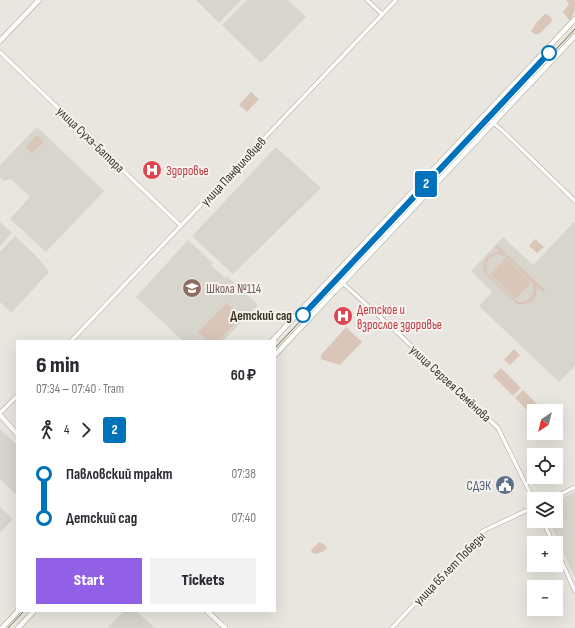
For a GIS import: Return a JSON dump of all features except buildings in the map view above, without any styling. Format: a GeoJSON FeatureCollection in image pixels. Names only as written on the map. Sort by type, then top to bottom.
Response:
{"type":"FeatureCollection","features":[{"type":"Feature","properties":{"kind":"main road"},"geometry":{"type":"LineString","coordinates":[[0,41],[39,0]]}},
{"type":"Feature","properties":{"kind":"main road"},"geometry":{"type":"LineString","coordinates":[[273,340],[575,19]]}},
{"type":"Feature","properties":{"kind":"main road"},"geometry":{"type":"LineString","coordinates":[[276,354],[575,36]]}},
{"type":"Feature","properties":{"kind":"main road"},"geometry":{"type":"LineString","coordinates":[[524,74],[532,82]]}},
{"type":"Feature","properties":{"kind":"main road"},"geometry":{"type":"LineString","coordinates":[[0,414],[16,433]]}},
{"type":"Feature","properties":{"kind":"main road"},"geometry":{"type":"LineString","coordinates":[[2,628],[17,612]]}},
{"type":"Feature","properties":{"kind":"main road"},"geometry":{"type":"LineString","coordinates":[[18,628],[33,612]]}},
{"type":"Feature","properties":{"kind":"main road"},"geometry":{"type":"LineString","coordinates":[[208,612],[225,628]]}},
{"type":"Feature","properties":{"kind":"street"},"geometry":{"type":"LineString","coordinates":[[368,0],[382,14]]}},
{"type":"Feature","properties":{"kind":"street","name":"улица Панфиловцев"},"geometry":{"type":"LineString","coordinates":[[72,340],[396,0]]}},
{"type":"Feature","properties":{"kind":"street","name":"улица Сухэ-Батора"},"geometry":{"type":"LineString","coordinates":[[0,52],[181,226]]}},
{"type":"Feature","properties":{"kind":"street"},"geometry":{"type":"LineString","coordinates":[[485,116],[494,122],[575,201]]}},
{"type":"Feature","properties":{"kind":"street","name":"улица Сергея Семёнова"},"geometry":{"type":"LineString","coordinates":[[334,275],[498,428],[530,492]]}},
{"type":"Feature","properties":{"kind":"street"},"geometry":{"type":"LineString","coordinates":[[0,414],[16,397]]}},
{"type":"Feature","properties":{"kind":"street"},"geometry":{"type":"LineString","coordinates":[[563,493],[575,487]]}},
{"type":"Feature","properties":{"kind":"street","name":"улица 65 лет Победы"},"geometry":{"type":"LineString","coordinates":[[392,628],[483,531],[527,510]]}},
{"type":"Feature","properties":{"kind":"street"},"geometry":{"type":"LineString","coordinates":[[563,565],[575,592]]}},
{"type":"Feature","properties":{"kind":"shaded area"},"geometry":{"type":"Polygon","coordinates":[[[196,0],[241,0],[219,23],[196,0]]]}},
{"type":"Feature","properties":{"kind":"shaded area"},"geometry":{"type":"Polygon","coordinates":[[[247,0],[288,0],[306,17],[261,63],[222,25],[247,0]]]}},
{"type":"Feature","properties":{"kind":"shaded area"},"geometry":{"type":"Polygon","coordinates":[[[566,0],[575,0],[574,13],[570,20],[563,12],[569,4],[566,0]]]}},
{"type":"Feature","properties":{"kind":"shaded area"},"geometry":{"type":"Polygon","coordinates":[[[545,14],[550,16],[552,21],[540,33],[534,34],[531,31],[536,23],[545,14]]]}},
{"type":"Feature","properties":{"kind":"shaded area"},"geometry":{"type":"Polygon","coordinates":[[[251,92],[259,99],[247,112],[239,105],[251,92]]]}},
{"type":"Feature","properties":{"kind":"shaded area"},"geometry":{"type":"Polygon","coordinates":[[[37,127],[104,191],[46,252],[10,219],[30,197],[11,179],[4,181],[0,177],[0,165],[37,127]]]}},
{"type":"Feature","properties":{"kind":"shaded area"},"geometry":{"type":"Polygon","coordinates":[[[37,135],[44,142],[32,153],[26,147],[37,135]]]}},
{"type":"Feature","properties":{"kind":"shaded area"},"geometry":{"type":"Polygon","coordinates":[[[276,147],[321,188],[233,274],[192,236],[276,147]]]}},
{"type":"Feature","properties":{"kind":"shaded area"},"geometry":{"type":"Polygon","coordinates":[[[0,222],[12,233],[0,246],[0,222]]]}},
{"type":"Feature","properties":{"kind":"shaded area"},"geometry":{"type":"Polygon","coordinates":[[[574,222],[575,366],[559,382],[479,306],[492,292],[471,271],[503,237],[533,265],[574,222]]]}},
{"type":"Feature","properties":{"kind":"shaded area"},"geometry":{"type":"Polygon","coordinates":[[[15,236],[38,258],[49,272],[11,313],[0,302],[0,252],[15,236]]]}},
{"type":"Feature","properties":{"kind":"shaded area"},"geometry":{"type":"Polygon","coordinates":[[[535,239],[544,247],[537,253],[529,246],[535,239]]]}},
{"type":"Feature","properties":{"kind":"shaded area","name":"Школа №114"},"geometry":{"type":"Polygon","coordinates":[[[188,240],[213,263],[211,265],[225,278],[227,276],[258,305],[224,340],[182,340],[136,297],[188,240]]]}},
{"type":"Feature","properties":{"kind":"shaded area"},"geometry":{"type":"Polygon","coordinates":[[[497,245],[545,290],[543,292],[537,288],[536,296],[533,300],[526,304],[517,304],[484,273],[483,269],[486,258],[500,251],[495,247],[497,245]],[[496,254],[488,260],[486,268],[488,274],[516,301],[523,302],[530,299],[534,291],[532,283],[505,256],[496,254]]]}},
{"type":"Feature","properties":{"kind":"shaded area"},"geometry":{"type":"Polygon","coordinates":[[[506,258],[531,283],[515,299],[490,274],[506,258]]]}},
{"type":"Feature","properties":{"kind":"shaded area"},"geometry":{"type":"Polygon","coordinates":[[[227,303],[241,317],[219,340],[207,340],[198,332],[227,303]]]}},
{"type":"Feature","properties":{"kind":"shaded area"},"geometry":{"type":"Polygon","coordinates":[[[346,327],[362,342],[340,365],[321,359],[321,355],[346,327]]]}},
{"type":"Feature","properties":{"kind":"shaded area"},"geometry":{"type":"Polygon","coordinates":[[[514,349],[520,355],[510,365],[504,360],[514,349]]]}},
{"type":"Feature","properties":{"kind":"shaded area"},"geometry":{"type":"Polygon","coordinates":[[[501,368],[521,388],[513,396],[493,376],[501,368]]]}},
{"type":"Feature","properties":{"kind":"shaded area"},"geometry":{"type":"Polygon","coordinates":[[[523,390],[537,404],[527,404],[527,410],[515,398],[523,390]]]}},
{"type":"Feature","properties":{"kind":"shaded area"},"geometry":{"type":"Polygon","coordinates":[[[0,429],[16,444],[16,494],[0,479],[0,429]]]}},
{"type":"Feature","properties":{"kind":"shaded area"},"geometry":{"type":"Polygon","coordinates":[[[575,492],[575,578],[563,552],[563,536],[556,536],[552,528],[563,528],[563,498],[575,492]]]}},
{"type":"Feature","properties":{"kind":"shaded area"},"geometry":{"type":"Polygon","coordinates":[[[0,507],[13,519],[0,533],[0,507]]]}},
{"type":"Feature","properties":{"kind":"shaded area"},"geometry":{"type":"Polygon","coordinates":[[[319,542],[324,544],[327,548],[318,554],[311,552],[312,549],[319,542]]]}},
{"type":"Feature","properties":{"kind":"shaded area"},"geometry":{"type":"Polygon","coordinates":[[[123,612],[137,612],[155,628],[107,628],[123,612]]]}},
{"type":"Feature","properties":{"kind":"tram line"},"geometry":{"type":"LineString","coordinates":[[276,347],[575,29]]}},
{"type":"Feature","properties":{"kind":"tram line","name":"2"},"geometry":{"type":"LineString","coordinates":[[303,315],[549,53]]}},
{"type":"Feature","properties":{"kind":"tram line"},"geometry":{"type":"LineString","coordinates":[[8,628],[23,612]]}},
{"type":"Feature","properties":{"kind":"place","name":"Здоровье"},"geometry":{"type":"Point","coordinates":[152,170]}},
{"type":"Feature","properties":{"kind":"place","name":"Школа №114"},"geometry":{"type":"Point","coordinates":[192,288]}},
{"type":"Feature","properties":{"kind":"place","name":"Детский сад"},"geometry":{"type":"Point","coordinates":[303,315]}},
{"type":"Feature","properties":{"kind":"place","name":"Детское и взрослое здоровье"},"geometry":{"type":"Point","coordinates":[343,316]}},
{"type":"Feature","properties":{"kind":"place","name":"СДЭК"},"geometry":{"type":"Point","coordinates":[505,485]}}]}
